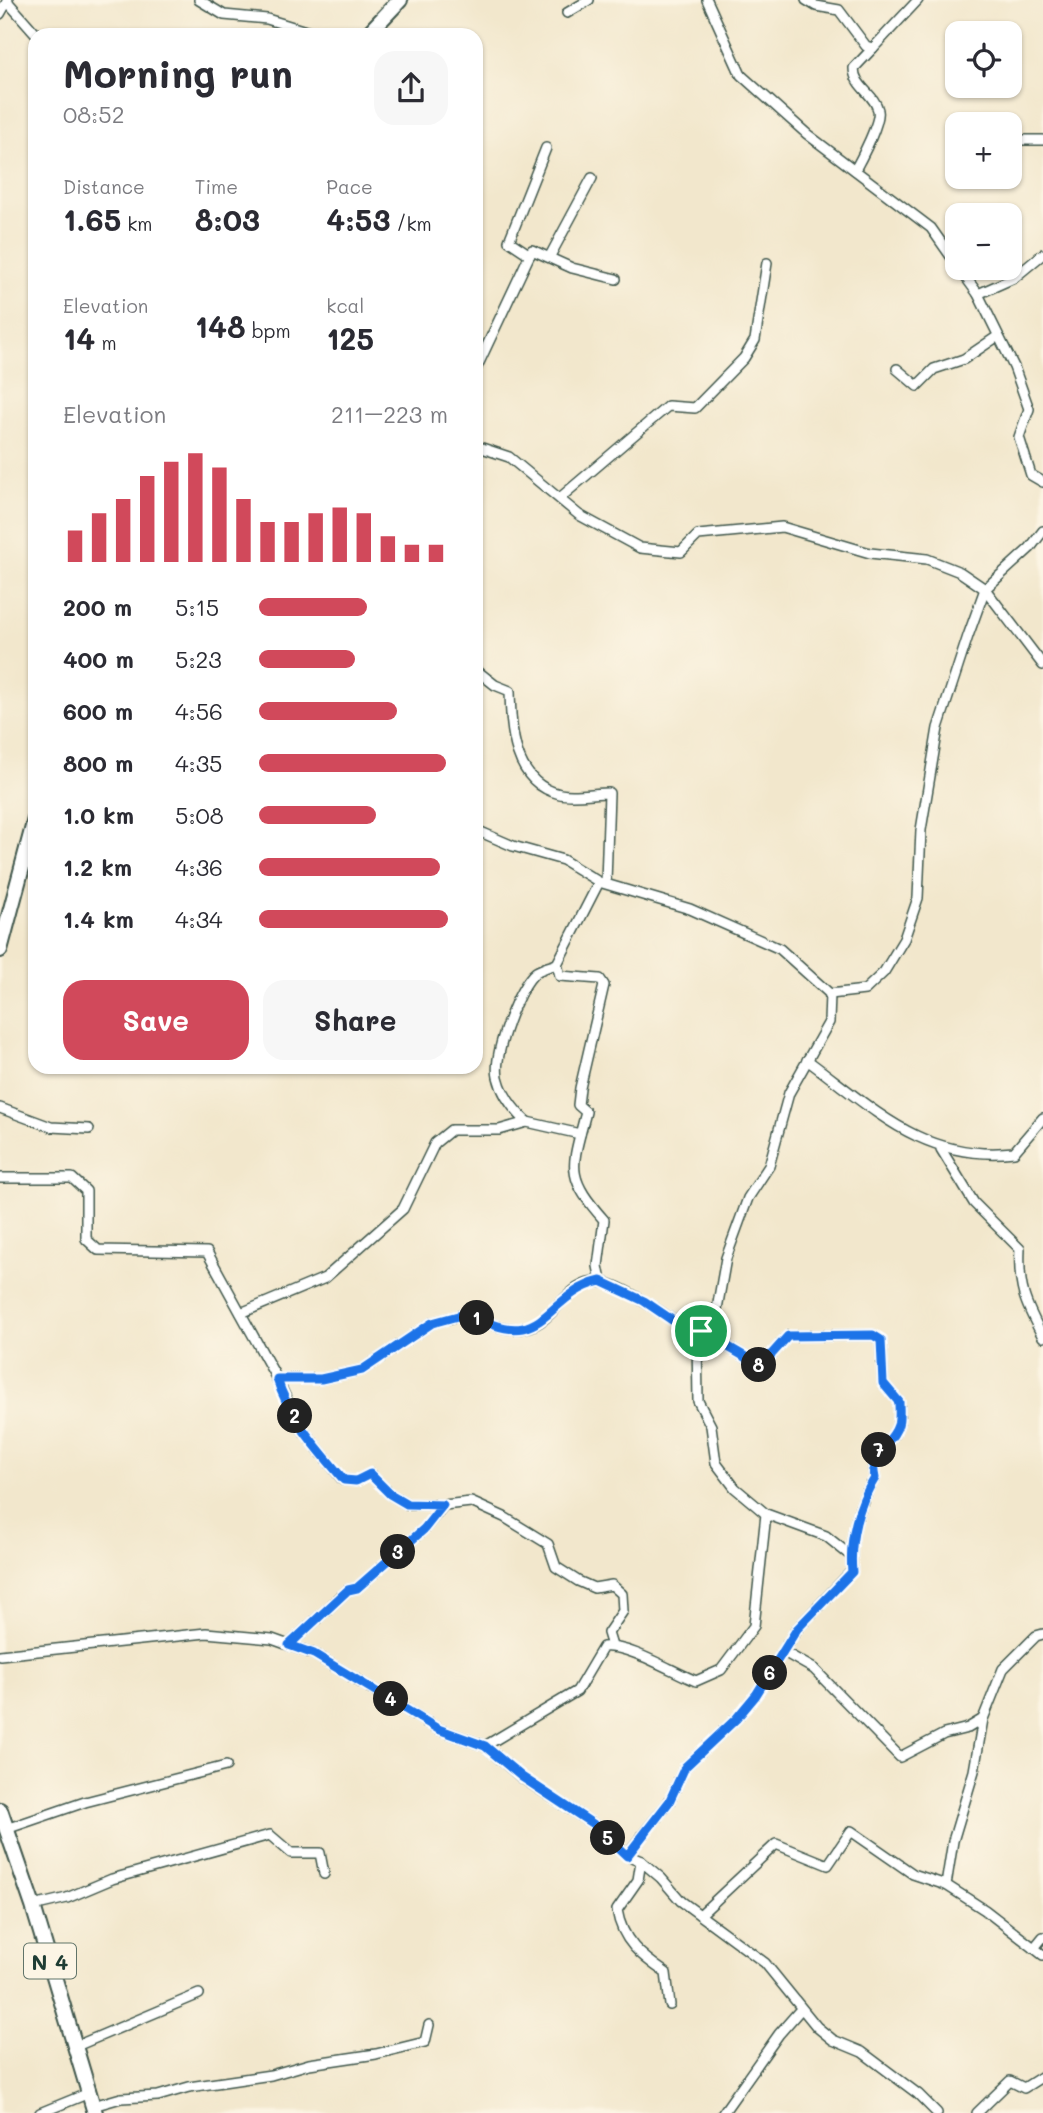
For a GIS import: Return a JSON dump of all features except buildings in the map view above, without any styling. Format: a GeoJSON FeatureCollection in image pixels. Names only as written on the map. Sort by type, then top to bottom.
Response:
{"type":"FeatureCollection","features":[{"type":"Feature","properties":{"kind":"main road"},"geometry":{"type":"LineString","coordinates":[[374,28],[400,0]]}},
{"type":"Feature","properties":{"kind":"main road"},"geometry":{"type":"LineString","coordinates":[[0,950],[28,845]]}},
{"type":"Feature","properties":{"kind":"main road","name":"N 4"},"geometry":{"type":"LineString","coordinates":[[0,1810],[33,1906],[92,2104]]}},
{"type":"Feature","properties":{"kind":"street"},"geometry":{"type":"LineString","coordinates":[[199,0],[224,15],[267,19],[296,28]]}},
{"type":"Feature","properties":{"kind":"street"},"geometry":{"type":"LineString","coordinates":[[567,13],[589,0]]}},
{"type":"Feature","properties":{"kind":"street"},"geometry":{"type":"LineString","coordinates":[[707,0],[741,75],[807,134],[931,228],[945,248]]}},
{"type":"Feature","properties":{"kind":"street"},"geometry":{"type":"LineString","coordinates":[[806,0],[816,6],[839,10],[866,46],[873,48]]}},
{"type":"Feature","properties":{"kind":"street"},"geometry":{"type":"LineString","coordinates":[[855,170],[878,123],[878,108],[854,78],[854,68],[918,0]]}},
{"type":"Feature","properties":{"kind":"street"},"geometry":{"type":"LineString","coordinates":[[0,14],[8,1],[31,28]]}},
{"type":"Feature","properties":{"kind":"street"},"geometry":{"type":"LineString","coordinates":[[1022,140],[1043,140]]}},
{"type":"Feature","properties":{"kind":"street"},"geometry":{"type":"LineString","coordinates":[[530,255],[509,241],[546,148]]}},
{"type":"Feature","properties":{"kind":"street"},"geometry":{"type":"LineString","coordinates":[[551,256],[592,178]]}},
{"type":"Feature","properties":{"kind":"street"},"geometry":{"type":"LineString","coordinates":[[483,354],[533,250],[572,268],[616,279]]}},
{"type":"Feature","properties":{"kind":"street"},"geometry":{"type":"LineString","coordinates":[[978,295],[1014,278],[1043,254]]}},
{"type":"Feature","properties":{"kind":"street"},"geometry":{"type":"LineString","coordinates":[[561,497],[668,406],[695,408],[744,358],[755,340],[767,263]]}},
{"type":"Feature","properties":{"kind":"street"},"geometry":{"type":"LineString","coordinates":[[968,280],[998,336],[1029,409],[1019,437],[1031,475],[1043,482]]}},
{"type":"Feature","properties":{"kind":"street"},"geometry":{"type":"LineString","coordinates":[[897,369],[917,386],[934,369],[964,359],[998,336]]}},
{"type":"Feature","properties":{"kind":"street"},"geometry":{"type":"LineString","coordinates":[[483,448],[509,457],[561,497],[579,515],[640,548],[681,552],[698,536],[782,527],[859,551],[927,559],[960,572],[985,589],[1043,665]]}},
{"type":"Feature","properties":{"kind":"street"},"geometry":{"type":"LineString","coordinates":[[830,994],[865,990],[884,972],[904,939],[918,898],[921,830],[937,728],[985,589],[1030,548],[1043,531]]}},
{"type":"Feature","properties":{"kind":"street"},"geometry":{"type":"LineString","coordinates":[[483,676],[495,685],[510,691],[511,726],[516,750],[526,772],[560,794],[609,793],[602,882],[557,964],[536,972],[517,1002],[498,1056],[498,1077],[512,1107],[527,1122]]}},
{"type":"Feature","properties":{"kind":"street"},"geometry":{"type":"LineString","coordinates":[[483,833],[513,846],[564,860],[602,882],[690,909],[780,949],[830,994],[830,1021],[789,1093],[769,1166],[748,1198],[726,1258],[717,1310],[699,1334],[698,1401],[711,1426],[716,1463],[734,1488],[766,1514],[826,1536],[851,1556]]}},
{"type":"Feature","properties":{"kind":"street"},"geometry":{"type":"LineString","coordinates":[[557,964],[560,976],[600,979],[604,985],[580,1088],[578,1105],[586,1112],[573,1154],[580,1193],[604,1220],[598,1266],[601,1281]]}},
{"type":"Feature","properties":{"kind":"street"},"geometry":{"type":"LineString","coordinates":[[807,1060],[897,1127],[941,1149],[985,1156],[1014,1152],[1043,1118]]}},
{"type":"Feature","properties":{"kind":"street"},"geometry":{"type":"LineString","coordinates":[[0,1108],[51,1127],[89,1129]]}},
{"type":"Feature","properties":{"kind":"street"},"geometry":{"type":"LineString","coordinates":[[241,1313],[325,1278],[403,1209],[435,1143],[451,1130],[499,1130],[527,1122],[580,1134]]}},
{"type":"Feature","properties":{"kind":"street"},"geometry":{"type":"LineString","coordinates":[[941,1149],[974,1203],[1020,1249],[1018,1280],[1024,1300],[1043,1338]]}},
{"type":"Feature","properties":{"kind":"street"},"geometry":{"type":"LineString","coordinates":[[0,1178],[72,1178],[86,1192],[86,1239],[98,1250],[207,1252],[277,1379],[282,1395],[299,1425],[344,1480],[356,1481],[370,1474],[390,1494],[407,1504],[443,1505],[471,1502],[504,1517],[548,1544],[556,1567],[594,1588],[612,1585],[622,1594],[623,1611],[608,1633],[612,1646]]}},
{"type":"Feature","properties":{"kind":"street"},"geometry":{"type":"LineString","coordinates":[[277,1379],[321,1379],[362,1370],[432,1323],[469,1313],[492,1326],[520,1329],[543,1321],[582,1285],[601,1281],[644,1301],[699,1334],[761,1366],[788,1336],[873,1335],[881,1340],[883,1383],[899,1402],[898,1425],[877,1452],[872,1464],[875,1478],[866,1492],[852,1541],[852,1572],[797,1629],[784,1652],[736,1719],[685,1767],[669,1802],[627,1856]]}},
{"type":"Feature","properties":{"kind":"street"},"geometry":{"type":"LineString","coordinates":[[289,1645],[348,1590],[357,1588],[424,1529],[443,1505]]}},
{"type":"Feature","properties":{"kind":"street"},"geometry":{"type":"LineString","coordinates":[[485,1746],[577,1691],[603,1647],[612,1646],[696,1681],[721,1670],[754,1626],[766,1514]]}},
{"type":"Feature","properties":{"kind":"street"},"geometry":{"type":"LineString","coordinates":[[0,1655],[206,1633],[272,1639],[314,1654],[438,1729],[485,1746],[522,1777],[593,1824],[627,1856],[641,1861],[701,1915],[765,1963],[801,2009],[833,2040],[862,2052],[918,2094],[937,2113]]}},
{"type":"Feature","properties":{"kind":"street"},"geometry":{"type":"LineString","coordinates":[[946,1885],[953,1840],[974,1771],[983,1719],[1003,1669],[1036,1636],[1043,1634]]}},
{"type":"Feature","properties":{"kind":"street"},"geometry":{"type":"LineString","coordinates":[[784,1652],[814,1669],[900,1757],[944,1734],[968,1728],[983,1719]]}},
{"type":"Feature","properties":{"kind":"street"},"geometry":{"type":"LineString","coordinates":[[6,1829],[85,1802],[226,1766]]}},
{"type":"Feature","properties":{"kind":"street"},"geometry":{"type":"LineString","coordinates":[[701,1915],[776,1844],[828,1865],[851,1831],[913,1874],[946,1885],[1043,1955]]}},
{"type":"Feature","properties":{"kind":"street"},"geometry":{"type":"LineString","coordinates":[[33,1906],[67,1898],[111,1879],[270,1835],[290,1853],[320,1853],[324,1874]]}},
{"type":"Feature","properties":{"kind":"street"},"geometry":{"type":"LineString","coordinates":[[641,1861],[638,1880],[617,1910],[620,1930],[645,1958],[666,1973],[670,2005]]}},
{"type":"Feature","properties":{"kind":"street"},"geometry":{"type":"LineString","coordinates":[[1034,1948],[1043,1937]]}},
{"type":"Feature","properties":{"kind":"street"},"geometry":{"type":"LineString","coordinates":[[74,2047],[199,1994]]}},
{"type":"Feature","properties":{"kind":"street"},"geometry":{"type":"LineString","coordinates":[[723,2113],[779,2034],[801,2009]]}},
{"type":"Feature","properties":{"kind":"street"},"geometry":{"type":"LineString","coordinates":[[40,2113],[121,2098],[158,2096],[189,2087],[271,2075],[309,2064],[376,2054],[425,2042],[429,2025]]}},
{"type":"Feature","properties":{"kind":"street"},"geometry":{"type":"LineString","coordinates":[[977,2113],[1010,2081],[1024,2088],[1043,2076]]}},
{"type":"Feature","properties":{"kind":"route"},"geometry":{"type":"LineString","coordinates":[[601,1281],[644,1301],[697,1337],[701,1331],[761,1366],[764,1366],[788,1336],[873,1335],[881,1340],[883,1383],[899,1402],[898,1425],[877,1452],[872,1464],[875,1478],[866,1492],[852,1541],[852,1572],[797,1629],[756,1695],[736,1719],[685,1767],[669,1802],[627,1856],[593,1824],[522,1777],[485,1746],[438,1729],[406,1707],[314,1654],[289,1645],[348,1590],[357,1588],[424,1529],[443,1505],[430,1502],[407,1504],[390,1494],[376,1477],[370,1474],[356,1481],[344,1480],[299,1425],[282,1395],[277,1379],[321,1379],[362,1370],[391,1347],[432,1323],[469,1313],[492,1326],[520,1329],[543,1321],[582,1285],[601,1281]]}}]}
